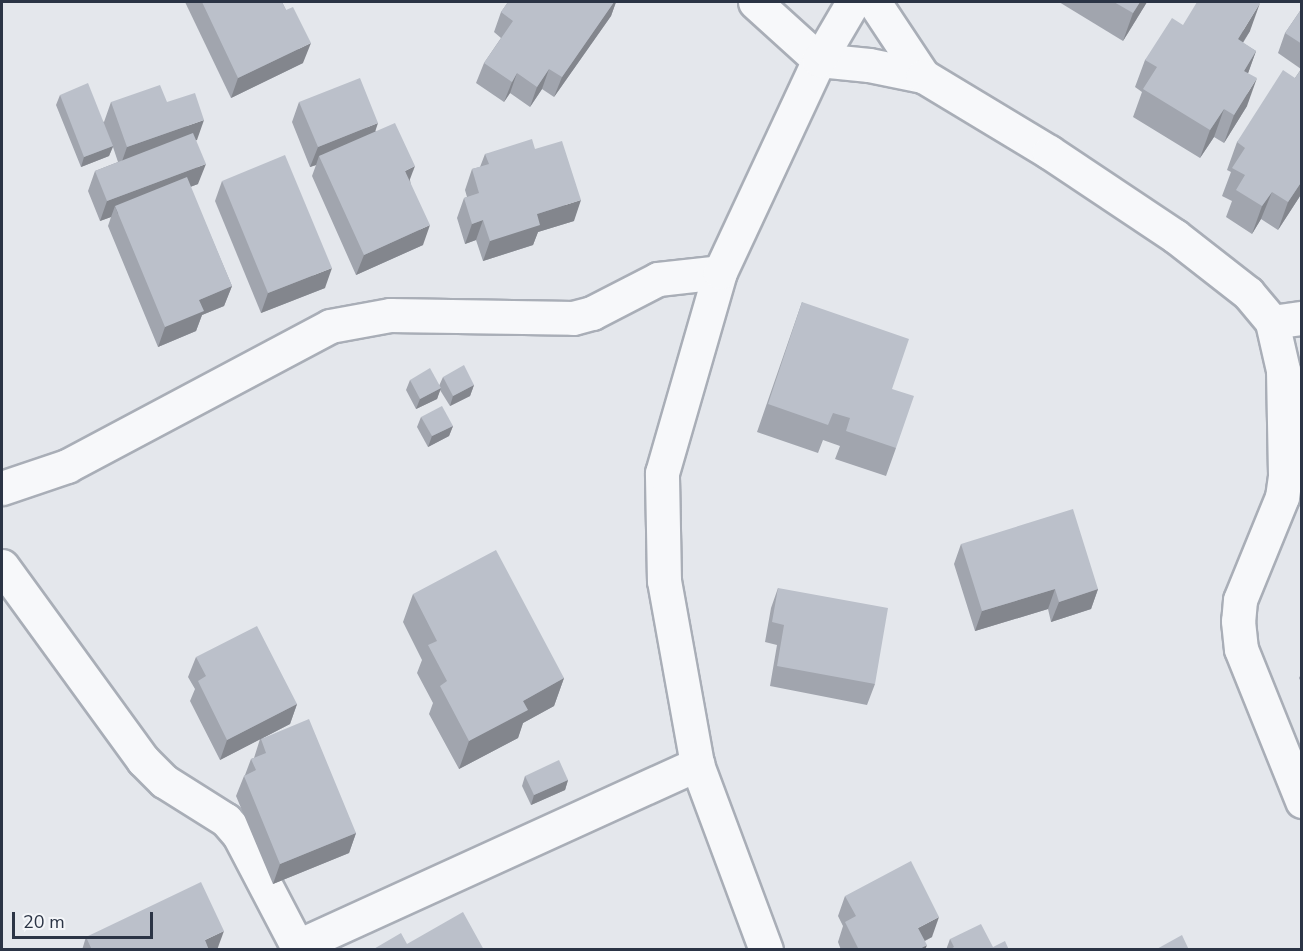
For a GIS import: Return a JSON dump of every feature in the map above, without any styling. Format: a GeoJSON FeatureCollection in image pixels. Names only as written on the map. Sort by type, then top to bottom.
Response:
{"type":"FeatureCollection","features":[{"type":"Feature","properties":{"kind":"street"},"geometry":{"type":"LineString","coordinates":[[755,2],[819,60],[868,64],[923,76],[1049,152],[1175,236],[1248,293],[1291,322],[1283,370],[1285,476],[1282,497],[1240,600],[1238,621],[1241,649],[1302,801]]}},
{"type":"Feature","properties":{"kind":"street"},"geometry":{"type":"LineString","coordinates":[[766,950],[697,764],[664,580],[662,473],[720,272],[819,60],[853,2]]}},
{"type":"Feature","properties":{"kind":"street"},"geometry":{"type":"LineString","coordinates":[[874,2],[923,76]]}},
{"type":"Feature","properties":{"kind":"street"},"geometry":{"type":"LineString","coordinates":[[2,488],[67,466],[330,326],[390,315],[573,318],[592,313],[658,279],[720,272]]}},
{"type":"Feature","properties":{"kind":"street"},"geometry":{"type":"LineString","coordinates":[[2,566],[143,760],[164,781],[226,820],[239,835],[299,948],[697,764]]}},
{"type":"Feature","properties":{"kind":"building"},"geometry":{"type":"Polygon","coordinates":[[[202,2],[282,2],[286,10],[293,7],[311,43],[238,78],[202,2]]]}},
{"type":"Feature","properties":{"kind":"building"},"geometry":{"type":"Polygon","coordinates":[[[508,2],[614,2],[562,77],[549,69],[537,87],[517,73],[512,82],[484,63],[513,21],[501,12],[508,2]]]}},
{"type":"Feature","properties":{"kind":"building"},"geometry":{"type":"Polygon","coordinates":[[[1114,2],[1140,2],[1133,13],[1114,2]]]}},
{"type":"Feature","properties":{"kind":"building"},"geometry":{"type":"Polygon","coordinates":[[[1197,2],[1260,3],[1238,39],[1256,51],[1244,71],[1257,78],[1234,115],[1224,109],[1210,130],[1143,89],[1157,67],[1145,60],[1172,18],[1183,25],[1197,2]]]}},
{"type":"Feature","properties":{"kind":"building"},"geometry":{"type":"Polygon","coordinates":[[[1302,8],[1302,44],[1285,33],[1302,8]]]}},
{"type":"Feature","properties":{"kind":"building"},"geometry":{"type":"Polygon","coordinates":[[[1302,68],[1302,181],[1288,202],[1272,192],[1262,206],[1236,190],[1245,175],[1232,168],[1245,148],[1237,142],[1283,70],[1295,78],[1302,68]]]}},
{"type":"Feature","properties":{"kind":"building"},"geometry":{"type":"Polygon","coordinates":[[[360,78],[378,123],[318,147],[299,102],[360,78]]]}},
{"type":"Feature","properties":{"kind":"building"},"geometry":{"type":"Polygon","coordinates":[[[88,83],[113,146],[84,157],[60,95],[88,83]]]}},
{"type":"Feature","properties":{"kind":"building"},"geometry":{"type":"Polygon","coordinates":[[[160,85],[167,102],[195,93],[204,120],[127,147],[111,102],[160,85]]]}},
{"type":"Feature","properties":{"kind":"building"},"geometry":{"type":"Polygon","coordinates":[[[395,123],[415,166],[405,171],[430,225],[364,255],[319,156],[395,123]]]}},
{"type":"Feature","properties":{"kind":"building"},"geometry":{"type":"Polygon","coordinates":[[[193,133],[206,164],[107,201],[95,171],[193,133]]]}},
{"type":"Feature","properties":{"kind":"building"},"geometry":{"type":"Polygon","coordinates":[[[532,139],[535,149],[562,141],[581,200],[537,214],[540,225],[490,241],[483,220],[472,224],[464,198],[479,193],[472,169],[489,164],[485,154],[532,139]]]}},
{"type":"Feature","properties":{"kind":"building"},"geometry":{"type":"Polygon","coordinates":[[[285,155],[332,268],[268,293],[222,181],[285,155]]]}},
{"type":"Feature","properties":{"kind":"building"},"geometry":{"type":"Polygon","coordinates":[[[187,177],[232,286],[199,300],[204,311],[165,327],[115,206],[187,177]]]}},
{"type":"Feature","properties":{"kind":"building"},"geometry":{"type":"Polygon","coordinates":[[[802,302],[909,339],[892,389],[914,396],[896,448],[846,431],[850,418],[833,413],[828,425],[768,404],[802,302]]]}},
{"type":"Feature","properties":{"kind":"building"},"geometry":{"type":"Polygon","coordinates":[[[464,365],[474,385],[453,396],[443,377],[464,365]]]}},
{"type":"Feature","properties":{"kind":"building"},"geometry":{"type":"Polygon","coordinates":[[[430,368],[441,388],[420,399],[410,380],[430,368]]]}},
{"type":"Feature","properties":{"kind":"building"},"geometry":{"type":"Polygon","coordinates":[[[442,406],[453,426],[432,436],[421,417],[442,406]]]}},
{"type":"Feature","properties":{"kind":"building"},"geometry":{"type":"Polygon","coordinates":[[[1073,509],[1098,589],[1059,602],[1055,589],[982,611],[961,544],[1073,509]]]}},
{"type":"Feature","properties":{"kind":"building"},"geometry":{"type":"Polygon","coordinates":[[[496,550],[564,678],[523,701],[528,710],[469,741],[440,686],[447,681],[428,645],[437,641],[413,594],[496,550]]]}},
{"type":"Feature","properties":{"kind":"building"},"geometry":{"type":"Polygon","coordinates":[[[778,588],[888,608],[875,684],[777,666],[784,625],[772,622],[778,588]]]}},
{"type":"Feature","properties":{"kind":"building"},"geometry":{"type":"Polygon","coordinates":[[[257,626],[297,704],[227,740],[198,681],[206,676],[196,657],[257,626]]]}},
{"type":"Feature","properties":{"kind":"building"},"geometry":{"type":"Polygon","coordinates":[[[309,719],[356,833],[280,864],[244,776],[256,770],[251,759],[266,753],[261,739],[309,719]]]}},
{"type":"Feature","properties":{"kind":"building"},"geometry":{"type":"Polygon","coordinates":[[[559,760],[568,780],[534,795],[525,776],[559,760]]]}},
{"type":"Feature","properties":{"kind":"building"},"geometry":{"type":"Polygon","coordinates":[[[911,861],[939,917],[918,928],[927,945],[918,950],[859,950],[845,922],[856,916],[845,896],[911,861]]]}},
{"type":"Feature","properties":{"kind":"building"},"geometry":{"type":"Polygon","coordinates":[[[201,882],[224,931],[205,940],[209,950],[92,950],[86,937],[201,882]]]}},
{"type":"Feature","properties":{"kind":"building"},"geometry":{"type":"Polygon","coordinates":[[[463,912],[484,950],[372,950],[401,933],[407,944],[463,912]]]}},
{"type":"Feature","properties":{"kind":"building"},"geometry":{"type":"Polygon","coordinates":[[[981,924],[993,947],[1005,941],[1009,950],[949,950],[954,947],[950,939],[981,924]]]}},
{"type":"Feature","properties":{"kind":"building"},"geometry":{"type":"Polygon","coordinates":[[[1182,935],[1189,950],[1155,950],[1182,935]]]}}]}
